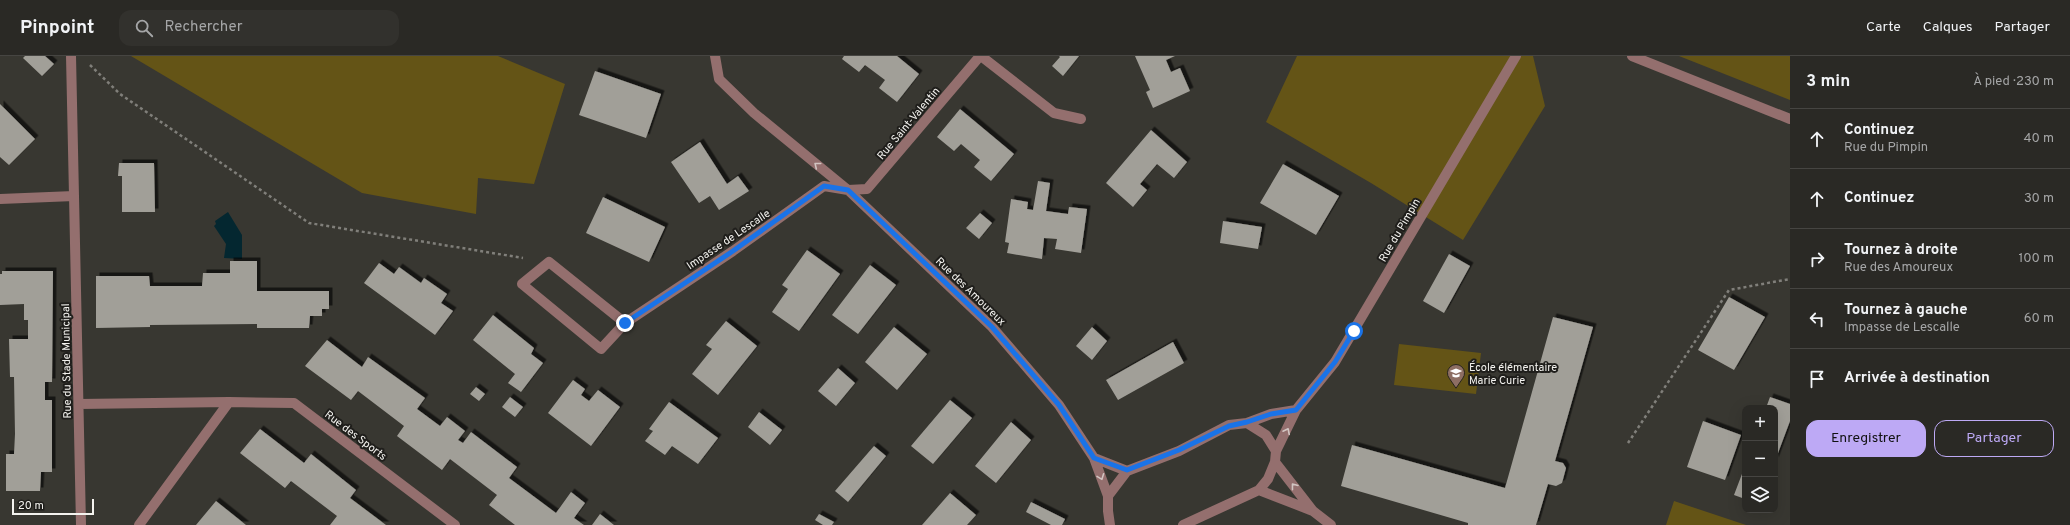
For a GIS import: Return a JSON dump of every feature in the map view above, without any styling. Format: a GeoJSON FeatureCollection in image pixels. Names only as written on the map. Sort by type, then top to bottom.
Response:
{"type":"FeatureCollection","features":[{"type":"Feature","properties":{"kind":"street","name":"Rue du Stade Municipal"},"geometry":{"type":"LineString","coordinates":[[71,56],[81,525]]}},
{"type":"Feature","properties":{"kind":"street","name":"Rue des Amoureux"},"geometry":{"type":"LineString","coordinates":[[715,56],[719,79],[754,113],[848,190],[992,327],[1059,405],[1094,458],[1108,496],[1110,525]]}},
{"type":"Feature","properties":{"kind":"street","name":"Rue Saint-Valentin"},"geometry":{"type":"LineString","coordinates":[[848,190],[868,189],[980,56],[1054,113],[1081,119]]}},
{"type":"Feature","properties":{"kind":"street","name":"Rue du Pimpin"},"geometry":{"type":"LineString","coordinates":[[1276,451],[1296,410],[1335,362],[1516,56]]}},
{"type":"Feature","properties":{"kind":"street"},"geometry":{"type":"LineString","coordinates":[[1632,56],[1790,119]]}},
{"type":"Feature","properties":{"kind":"street","name":"Impasse de Lescalle"},"geometry":{"type":"LineString","coordinates":[[550,262],[522,284],[601,349],[625,323],[733,251],[824,186],[848,190]]}},
{"type":"Feature","properties":{"kind":"street"},"geometry":{"type":"LineString","coordinates":[[0,199],[74,196]]}},
{"type":"Feature","properties":{"kind":"street"},"geometry":{"type":"LineString","coordinates":[[550,262],[625,323]]}},
{"type":"Feature","properties":{"kind":"street"},"geometry":{"type":"LineString","coordinates":[[139,525],[229,402]]}},
{"type":"Feature","properties":{"kind":"street","name":"Rue des Sports"},"geometry":{"type":"LineString","coordinates":[[79,404],[229,402],[294,403],[455,525]]}},
{"type":"Feature","properties":{"kind":"street"},"geometry":{"type":"LineString","coordinates":[[1108,496],[1127,470],[1179,450],[1229,426],[1271,414],[1296,410]]}},
{"type":"Feature","properties":{"kind":"street"},"geometry":{"type":"LineString","coordinates":[[1183,525],[1258,490],[1268,479],[1275,462],[1276,451],[1266,435],[1247,422]]}},
{"type":"Feature","properties":{"kind":"street"},"geometry":{"type":"LineString","coordinates":[[1094,458],[1127,470]]}},
{"type":"Feature","properties":{"kind":"street"},"geometry":{"type":"LineString","coordinates":[[1275,462],[1313,511],[1331,525]]}},
{"type":"Feature","properties":{"kind":"street"},"geometry":{"type":"LineString","coordinates":[[1258,490],[1313,511]]}},
{"type":"Feature","properties":{"kind":"path"},"geometry":{"type":"LineString","coordinates":[[87,61],[120,94],[309,223],[550,262]]}},
{"type":"Feature","properties":{"kind":"path"},"geometry":{"type":"LineString","coordinates":[[1628,443],[1729,290],[1790,279]]}},
{"type":"Feature","properties":{"kind":"shaded area"},"geometry":{"type":"Polygon","coordinates":[[[131,56],[498,56],[565,84],[534,184],[478,178],[476,214],[362,193],[131,56]]]}},
{"type":"Feature","properties":{"kind":"shaded area"},"geometry":{"type":"Polygon","coordinates":[[[1297,56],[1533,56],[1545,106],[1463,240],[1371,183],[1266,122],[1297,56]]]}},
{"type":"Feature","properties":{"kind":"shaded area"},"geometry":{"type":"Polygon","coordinates":[[[1679,56],[1790,56],[1790,100],[1679,56]]]}},
{"type":"Feature","properties":{"kind":"shaded area"},"geometry":{"type":"Polygon","coordinates":[[[1399,344],[1481,353],[1476,394],[1394,385],[1399,344]]]}},
{"type":"Feature","properties":{"kind":"shaded area"},"geometry":{"type":"Polygon","coordinates":[[[1674,501],[1746,525],[1666,525],[1674,501]]]}},
{"type":"Feature","properties":{"kind":"water"},"geometry":{"type":"Polygon","coordinates":[[[228,212],[242,235],[242,259],[224,258],[226,244],[214,226],[216,224],[215,221],[228,212]]]}},
{"type":"Feature","properties":{"kind":"building"},"geometry":{"type":"Polygon","coordinates":[[[25,56],[45,56],[54,64],[42,76],[23,58],[25,56]]]}},
{"type":"Feature","properties":{"kind":"building"},"geometry":{"type":"Polygon","coordinates":[[[844,56],[897,56],[919,74],[897,102],[879,88],[885,80],[865,65],[859,72],[842,59],[844,56]]]}},
{"type":"Feature","properties":{"kind":"building"},"geometry":{"type":"Polygon","coordinates":[[[1059,56],[1079,56],[1063,76],[1052,66],[1060,57],[1059,56]]]}},
{"type":"Feature","properties":{"kind":"building"},"geometry":{"type":"Polygon","coordinates":[[[1135,56],[1175,56],[1166,60],[1171,72],[1180,68],[1190,91],[1153,108],[1146,92],[1150,90],[1135,56]]]}},
{"type":"Feature","properties":{"kind":"building"},"geometry":{"type":"Polygon","coordinates":[[[595,71],[661,94],[646,138],[579,115],[595,71]]]}},
{"type":"Feature","properties":{"kind":"building"},"geometry":{"type":"Polygon","coordinates":[[[0,104],[35,139],[9,165],[0,157],[0,104]]]}},
{"type":"Feature","properties":{"kind":"building"},"geometry":{"type":"Polygon","coordinates":[[[960,109],[1014,154],[991,181],[974,167],[980,160],[961,144],[954,151],[937,137],[960,109]]]}},
{"type":"Feature","properties":{"kind":"building"},"geometry":{"type":"Polygon","coordinates":[[[1151,130],[1187,162],[1174,178],[1157,164],[1140,184],[1147,190],[1133,207],[1106,183],[1151,130]]]}},
{"type":"Feature","properties":{"kind":"building"},"geometry":{"type":"Polygon","coordinates":[[[700,142],[727,184],[738,176],[749,191],[719,210],[710,196],[699,203],[671,162],[700,142]]]}},
{"type":"Feature","properties":{"kind":"building"},"geometry":{"type":"Polygon","coordinates":[[[119,163],[154,163],[155,212],[122,212],[122,176],[118,176],[119,163]]]}},
{"type":"Feature","properties":{"kind":"building"},"geometry":{"type":"Polygon","coordinates":[[[1283,164],[1339,196],[1316,235],[1260,203],[1283,164]]]}},
{"type":"Feature","properties":{"kind":"building"},"geometry":{"type":"Polygon","coordinates":[[[1038,181],[1050,183],[1046,211],[1068,214],[1069,207],[1087,209],[1081,253],[1055,249],[1057,239],[1044,238],[1042,259],[1007,253],[1009,243],[1005,242],[1011,199],[1028,202],[1027,209],[1033,210],[1038,181]]]}},
{"type":"Feature","properties":{"kind":"building"},"geometry":{"type":"Polygon","coordinates":[[[603,197],[665,227],[649,262],[586,233],[603,197]]]}},
{"type":"Feature","properties":{"kind":"building"},"geometry":{"type":"Polygon","coordinates":[[[980,213],[992,223],[979,239],[966,228],[980,213]]]}},
{"type":"Feature","properties":{"kind":"building"},"geometry":{"type":"Polygon","coordinates":[[[1223,221],[1262,227],[1258,249],[1220,243],[1223,221]]]}},
{"type":"Feature","properties":{"kind":"building"},"geometry":{"type":"Polygon","coordinates":[[[807,250],[840,274],[799,331],[772,312],[788,289],[782,285],[807,250]]]}},
{"type":"Feature","properties":{"kind":"building"},"geometry":{"type":"Polygon","coordinates":[[[1449,254],[1470,266],[1444,313],[1423,301],[1449,254]]]}},
{"type":"Feature","properties":{"kind":"building"},"geometry":{"type":"Polygon","coordinates":[[[230,261],[257,261],[257,291],[329,291],[329,309],[322,309],[322,316],[310,316],[309,328],[257,328],[257,324],[150,325],[150,327],[96,328],[96,276],[149,276],[150,286],[202,286],[203,273],[230,273],[230,261]]]}},
{"type":"Feature","properties":{"kind":"building"},"geometry":{"type":"Polygon","coordinates":[[[379,263],[394,274],[399,267],[421,283],[424,278],[447,294],[441,303],[453,311],[435,335],[364,283],[379,263]]]}},
{"type":"Feature","properties":{"kind":"building"},"geometry":{"type":"Polygon","coordinates":[[[870,265],[896,285],[858,334],[832,315],[870,265]]]}},
{"type":"Feature","properties":{"kind":"building"},"geometry":{"type":"Polygon","coordinates":[[[2,271],[53,271],[52,382],[45,382],[45,400],[52,400],[52,472],[41,472],[40,491],[6,491],[6,454],[14,454],[15,434],[14,377],[10,377],[9,339],[28,339],[28,320],[24,320],[24,304],[0,305],[0,274],[2,274],[2,271]]]}},
{"type":"Feature","properties":{"kind":"building"},"geometry":{"type":"Polygon","coordinates":[[[1729,297],[1765,317],[1734,370],[1698,350],[1729,297]]]}},
{"type":"Feature","properties":{"kind":"building"},"geometry":{"type":"Polygon","coordinates":[[[493,315],[534,348],[531,354],[543,363],[521,392],[508,383],[515,374],[473,340],[493,315]]]}},
{"type":"Feature","properties":{"kind":"building"},"geometry":{"type":"Polygon","coordinates":[[[1553,317],[1593,327],[1555,461],[1563,463],[1566,468],[1562,483],[1556,486],[1548,484],[1536,525],[1468,525],[1468,523],[1341,486],[1352,445],[1505,488],[1553,317]]]}},
{"type":"Feature","properties":{"kind":"building"},"geometry":{"type":"Polygon","coordinates":[[[726,321],[757,346],[718,395],[692,374],[712,349],[706,345],[726,321]]]}},
{"type":"Feature","properties":{"kind":"building"},"geometry":{"type":"Polygon","coordinates":[[[894,327],[927,354],[897,390],[865,362],[894,327]]]}},
{"type":"Feature","properties":{"kind":"building"},"geometry":{"type":"Polygon","coordinates":[[[1092,327],[1107,341],[1092,360],[1076,346],[1092,327]]]}},
{"type":"Feature","properties":{"kind":"building"},"geometry":{"type":"Polygon","coordinates":[[[327,340],[362,367],[368,357],[425,398],[417,409],[440,426],[447,417],[465,431],[458,440],[463,443],[471,432],[517,467],[509,478],[556,513],[571,492],[585,503],[574,518],[584,525],[515,525],[489,505],[497,495],[450,459],[442,470],[397,436],[404,426],[358,391],[351,400],[305,366],[327,340]]]}},
{"type":"Feature","properties":{"kind":"building"},"geometry":{"type":"Polygon","coordinates":[[[1173,342],[1184,363],[1118,400],[1106,380],[1173,342]]]}},
{"type":"Feature","properties":{"kind":"building"},"geometry":{"type":"Polygon","coordinates":[[[838,368],[855,383],[836,406],[818,391],[838,368]]]}},
{"type":"Feature","properties":{"kind":"building"},"geometry":{"type":"Polygon","coordinates":[[[573,380],[585,389],[581,395],[589,401],[598,390],[620,407],[591,446],[548,413],[573,380]]]}},
{"type":"Feature","properties":{"kind":"building"},"geometry":{"type":"Polygon","coordinates":[[[476,387],[485,394],[479,401],[470,394],[476,387]]]}},
{"type":"Feature","properties":{"kind":"building"},"geometry":{"type":"Polygon","coordinates":[[[510,397],[523,407],[515,417],[502,407],[510,397]]]}},
{"type":"Feature","properties":{"kind":"building"},"geometry":{"type":"Polygon","coordinates":[[[1770,397],[1790,404],[1790,421],[1778,453],[1778,405],[1767,405],[1770,397]]]}},
{"type":"Feature","properties":{"kind":"building"},"geometry":{"type":"Polygon","coordinates":[[[950,400],[972,418],[933,464],[911,446],[950,400]]]}},
{"type":"Feature","properties":{"kind":"building"},"geometry":{"type":"Polygon","coordinates":[[[669,402],[718,438],[698,464],[672,446],[665,455],[645,441],[653,431],[649,429],[669,402]]]}},
{"type":"Feature","properties":{"kind":"building"},"geometry":{"type":"Polygon","coordinates":[[[759,412],[782,430],[770,445],[748,427],[759,412]]]}},
{"type":"Feature","properties":{"kind":"building"},"geometry":{"type":"Polygon","coordinates":[[[1703,421],[1741,435],[1725,480],[1687,467],[1703,421]]]}},
{"type":"Feature","properties":{"kind":"building"},"geometry":{"type":"Polygon","coordinates":[[[1011,422],[1031,440],[996,483],[975,466],[1011,422]]]}},
{"type":"Feature","properties":{"kind":"building"},"geometry":{"type":"Polygon","coordinates":[[[260,429],[304,463],[311,454],[356,490],[350,498],[386,525],[330,525],[337,516],[291,481],[285,488],[240,453],[260,429]]]}},
{"type":"Feature","properties":{"kind":"building"},"geometry":{"type":"Polygon","coordinates":[[[874,446],[886,456],[848,502],[835,491],[874,446]]]}},
{"type":"Feature","properties":{"kind":"building"},"geometry":{"type":"Polygon","coordinates":[[[1742,474],[1742,498],[1734,495],[1742,474]]]}},
{"type":"Feature","properties":{"kind":"building"},"geometry":{"type":"Polygon","coordinates":[[[950,493],[976,515],[967,525],[922,525],[950,493]]]}},
{"type":"Feature","properties":{"kind":"building"},"geometry":{"type":"Polygon","coordinates":[[[216,501],[246,525],[196,525],[216,501]]]}},
{"type":"Feature","properties":{"kind":"building"},"geometry":{"type":"Polygon","coordinates":[[[1031,502],[1065,519],[1062,525],[1051,525],[1026,512],[1031,502]]]}},
{"type":"Feature","properties":{"kind":"building"},"geometry":{"type":"Polygon","coordinates":[[[600,514],[614,525],[592,525],[600,514]]]}},
{"type":"Feature","properties":{"kind":"building"},"geometry":{"type":"Polygon","coordinates":[[[819,514],[834,522],[832,525],[823,525],[815,520],[819,514]]]}},
{"type":"Feature","properties":{"kind":"place","name":"École élémentaire Marie Curie"},"geometry":{"type":"Point","coordinates":[1456,388]}},
{"type":"Feature","properties":{"kind":"route"},"geometry":{"type":"LineString","coordinates":[[625,323],[733,251],[824,186],[848,190],[992,327],[1059,405],[1094,458],[1127,470],[1179,450],[1229,426],[1271,414],[1296,410],[1314,390],[1335,362],[1354,331]]}}]}
